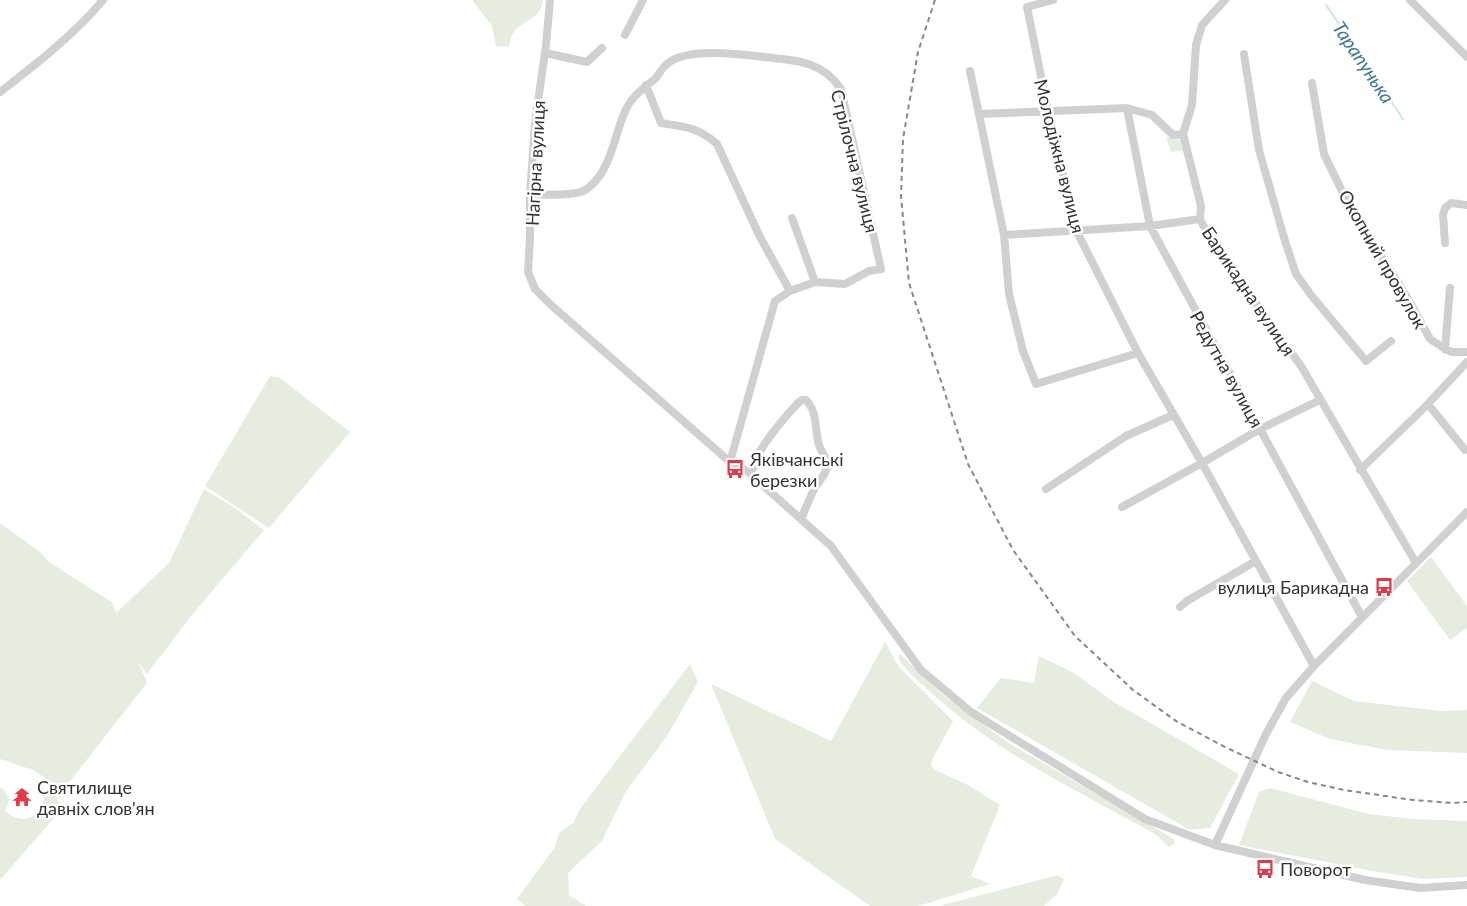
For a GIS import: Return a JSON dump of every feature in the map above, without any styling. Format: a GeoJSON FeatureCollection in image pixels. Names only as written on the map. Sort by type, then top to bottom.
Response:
{"type":"FeatureCollection","features":[{"type":"Feature","properties":{"kind":"street"},"geometry":{"type":"LineString","coordinates":[[0,92],[95,10],[103,0]]}},
{"type":"Feature","properties":{"kind":"street","name":"Нагірна вулиця"},"geometry":{"type":"LineString","coordinates":[[550,0],[535,123],[530,194],[528,272],[535,289],[551,305],[730,462]]}},
{"type":"Feature","properties":{"kind":"street"},"geometry":{"type":"LineString","coordinates":[[625,35],[643,0]]}},
{"type":"Feature","properties":{"kind":"street","name":"Молодіжна вулиця"},"geometry":{"type":"LineString","coordinates":[[1054,0],[1027,7],[1048,111],[1076,230],[1138,353],[1314,666]]}},
{"type":"Feature","properties":{"kind":"street"},"geometry":{"type":"LineString","coordinates":[[980,114],[1126,108],[1152,116],[1172,135],[1183,134],[1192,105],[1196,45],[1202,25],[1225,0]]}},
{"type":"Feature","properties":{"kind":"street"},"geometry":{"type":"LineString","coordinates":[[1410,0],[1467,58]]}},
{"type":"Feature","properties":{"kind":"street"},"geometry":{"type":"LineString","coordinates":[[544,53],[587,62],[602,48]]}},
{"type":"Feature","properties":{"kind":"street","name":"Стрілочна вулиця"},"geometry":{"type":"LineString","coordinates":[[530,194],[572,194],[585,190],[598,179],[614,150],[626,106],[631,98],[655,78],[668,63],[679,57],[721,52],[809,63],[829,75],[841,89],[881,269],[869,272],[845,284],[815,282]]}},
{"type":"Feature","properties":{"kind":"street"},"geometry":{"type":"LineString","coordinates":[[1244,54],[1259,150],[1296,274],[1311,296],[1366,361],[1391,341]]}},
{"type":"Feature","properties":{"kind":"street"},"geometry":{"type":"LineString","coordinates":[[970,71],[1004,235],[1009,294],[1023,351],[1036,384],[1138,353]]}},
{"type":"Feature","properties":{"kind":"street","name":"Окопний провулок"},"geometry":{"type":"LineString","coordinates":[[1312,83],[1324,154],[1356,220],[1412,304],[1430,339],[1445,349]]}},
{"type":"Feature","properties":{"kind":"street"},"geometry":{"type":"LineString","coordinates":[[646,85],[661,122],[706,134],[717,144],[760,237],[790,291]]}},
{"type":"Feature","properties":{"kind":"street","name":"Редутна вулиця"},"geometry":{"type":"LineString","coordinates":[[1126,108],[1150,226],[1362,617]]}},
{"type":"Feature","properties":{"kind":"street","name":"Барикадна вулиця"},"geometry":{"type":"LineString","coordinates":[[1183,134],[1201,206],[1200,219],[1212,242],[1301,366],[1416,563]]}},
{"type":"Feature","properties":{"kind":"street"},"geometry":{"type":"LineString","coordinates":[[1444,243],[1443,215],[1445,208],[1451,203],[1467,205]]}},
{"type":"Feature","properties":{"kind":"street"},"geometry":{"type":"LineString","coordinates":[[792,218],[815,282],[790,291],[775,301],[730,462],[750,474],[831,546],[921,670],[971,712],[1145,819],[1215,845],[1365,880],[1420,888],[1467,885]]}},
{"type":"Feature","properties":{"kind":"street"},"geometry":{"type":"LineString","coordinates":[[1004,235],[1150,226],[1200,219]]}},
{"type":"Feature","properties":{"kind":"street"},"geometry":{"type":"LineString","coordinates":[[1450,288],[1445,349],[1452,352],[1467,352]]}},
{"type":"Feature","properties":{"kind":"street"},"geometry":{"type":"LineString","coordinates":[[1360,470],[1428,404],[1467,362]]}},
{"type":"Feature","properties":{"kind":"street"},"geometry":{"type":"LineString","coordinates":[[750,474],[754,469],[758,454],[770,435],[798,403],[806,400],[817,423],[818,441],[828,463],[825,473],[814,488],[801,519]]}},
{"type":"Feature","properties":{"kind":"street"},"geometry":{"type":"LineString","coordinates":[[1122,506],[1202,464],[1260,429],[1320,400]]}},
{"type":"Feature","properties":{"kind":"street"},"geometry":{"type":"LineString","coordinates":[[1428,404],[1465,450]]}},
{"type":"Feature","properties":{"kind":"street"},"geometry":{"type":"LineString","coordinates":[[1046,489],[1126,436],[1174,415]]}},
{"type":"Feature","properties":{"kind":"street"},"geometry":{"type":"LineString","coordinates":[[1215,845],[1266,734],[1286,698],[1314,666],[1467,512]]}},
{"type":"Feature","properties":{"kind":"street"},"geometry":{"type":"LineString","coordinates":[[1180,607],[1187,601],[1256,561]]}},
{"type":"Feature","properties":{"kind":"shaded area"},"geometry":{"type":"Polygon","coordinates":[[[472,0],[543,0],[539,11],[514,32],[509,47],[496,46],[492,26],[472,0]]]}},
{"type":"Feature","properties":{"kind":"shaded area"},"geometry":{"type":"Polygon","coordinates":[[[1166,137],[1180,140],[1183,150],[1171,152],[1166,137]]]}},
{"type":"Feature","properties":{"kind":"shaded area"},"geometry":{"type":"Polygon","coordinates":[[[270,376],[280,378],[350,432],[269,528],[205,486],[270,376]]]}},
{"type":"Feature","properties":{"kind":"shaded area"},"geometry":{"type":"Polygon","coordinates":[[[204,489],[235,508],[264,530],[191,616],[147,674],[139,663],[147,683],[63,790],[33,770],[0,759],[0,523],[40,552],[49,562],[112,602],[116,613],[169,563],[204,489]]]}},
{"type":"Feature","properties":{"kind":"shaded area"},"geometry":{"type":"Polygon","coordinates":[[[1431,557],[1467,606],[1467,628],[1450,640],[1407,581],[1431,557]]]}},
{"type":"Feature","properties":{"kind":"shaded area"},"geometry":{"type":"Polygon","coordinates":[[[885,642],[899,667],[953,721],[932,760],[931,766],[937,771],[968,785],[1000,805],[971,876],[990,884],[918,906],[870,906],[775,839],[711,684],[831,741],[885,642]]]}},
{"type":"Feature","properties":{"kind":"shaded area"},"geometry":{"type":"Polygon","coordinates":[[[900,654],[944,696],[1007,742],[1174,839],[1174,844],[1169,847],[1155,834],[1041,771],[986,736],[960,717],[915,678],[898,658],[900,654]]]}},
{"type":"Feature","properties":{"kind":"shaded area"},"geometry":{"type":"Polygon","coordinates":[[[1039,656],[1074,673],[1114,702],[1239,774],[1210,828],[1190,830],[977,708],[1001,678],[1034,683],[1039,656]]]}},
{"type":"Feature","properties":{"kind":"shaded area"},"geometry":{"type":"Polygon","coordinates":[[[690,664],[698,682],[667,736],[625,793],[602,841],[568,873],[569,895],[586,906],[525,906],[517,899],[555,847],[559,833],[574,822],[579,810],[690,664]]]}},
{"type":"Feature","properties":{"kind":"shaded area"},"geometry":{"type":"Polygon","coordinates":[[[1312,681],[1354,701],[1442,711],[1467,710],[1467,753],[1386,750],[1330,739],[1290,722],[1312,681]]]}},
{"type":"Feature","properties":{"kind":"shaded area"},"geometry":{"type":"Polygon","coordinates":[[[0,788],[3,789],[10,800],[5,811],[19,818],[26,819],[37,813],[41,808],[44,793],[55,793],[60,805],[59,812],[0,880],[0,788]]]}},
{"type":"Feature","properties":{"kind":"shaded area"},"geometry":{"type":"Polygon","coordinates":[[[1270,788],[1369,814],[1413,819],[1467,821],[1467,877],[1422,879],[1239,845],[1259,792],[1270,788]]]}},
{"type":"Feature","properties":{"kind":"shaded area"},"geometry":{"type":"Polygon","coordinates":[[[1058,875],[1064,879],[1057,894],[1044,906],[939,906],[1058,875]]]}},
{"type":"Feature","properties":{"kind":"waterway","name":"Тарапунька"},"geometry":{"type":"LineString","coordinates":[[1326,5],[1403,119]]}},
{"type":"Feature","properties":{"kind":"railway"},"geometry":{"type":"LineString","coordinates":[[935,0],[918,52],[903,139],[901,196],[909,283],[968,464],[1013,550],[1075,636],[1133,690],[1176,721],[1278,772],[1308,782],[1344,790],[1413,800],[1453,803],[1467,802]]}},
{"type":"Feature","properties":{"kind":"place","name":"Яківчанські березки"},"geometry":{"type":"Point","coordinates":[735,469]}},
{"type":"Feature","properties":{"kind":"place","name":"вулиця Барикадна"},"geometry":{"type":"Point","coordinates":[1384,587]}},
{"type":"Feature","properties":{"kind":"place","name":"Святилище давніх слов'ян"},"geometry":{"type":"Point","coordinates":[22,797]}},
{"type":"Feature","properties":{"kind":"place","name":"Поворот"},"geometry":{"type":"Point","coordinates":[1265,869]}}]}
